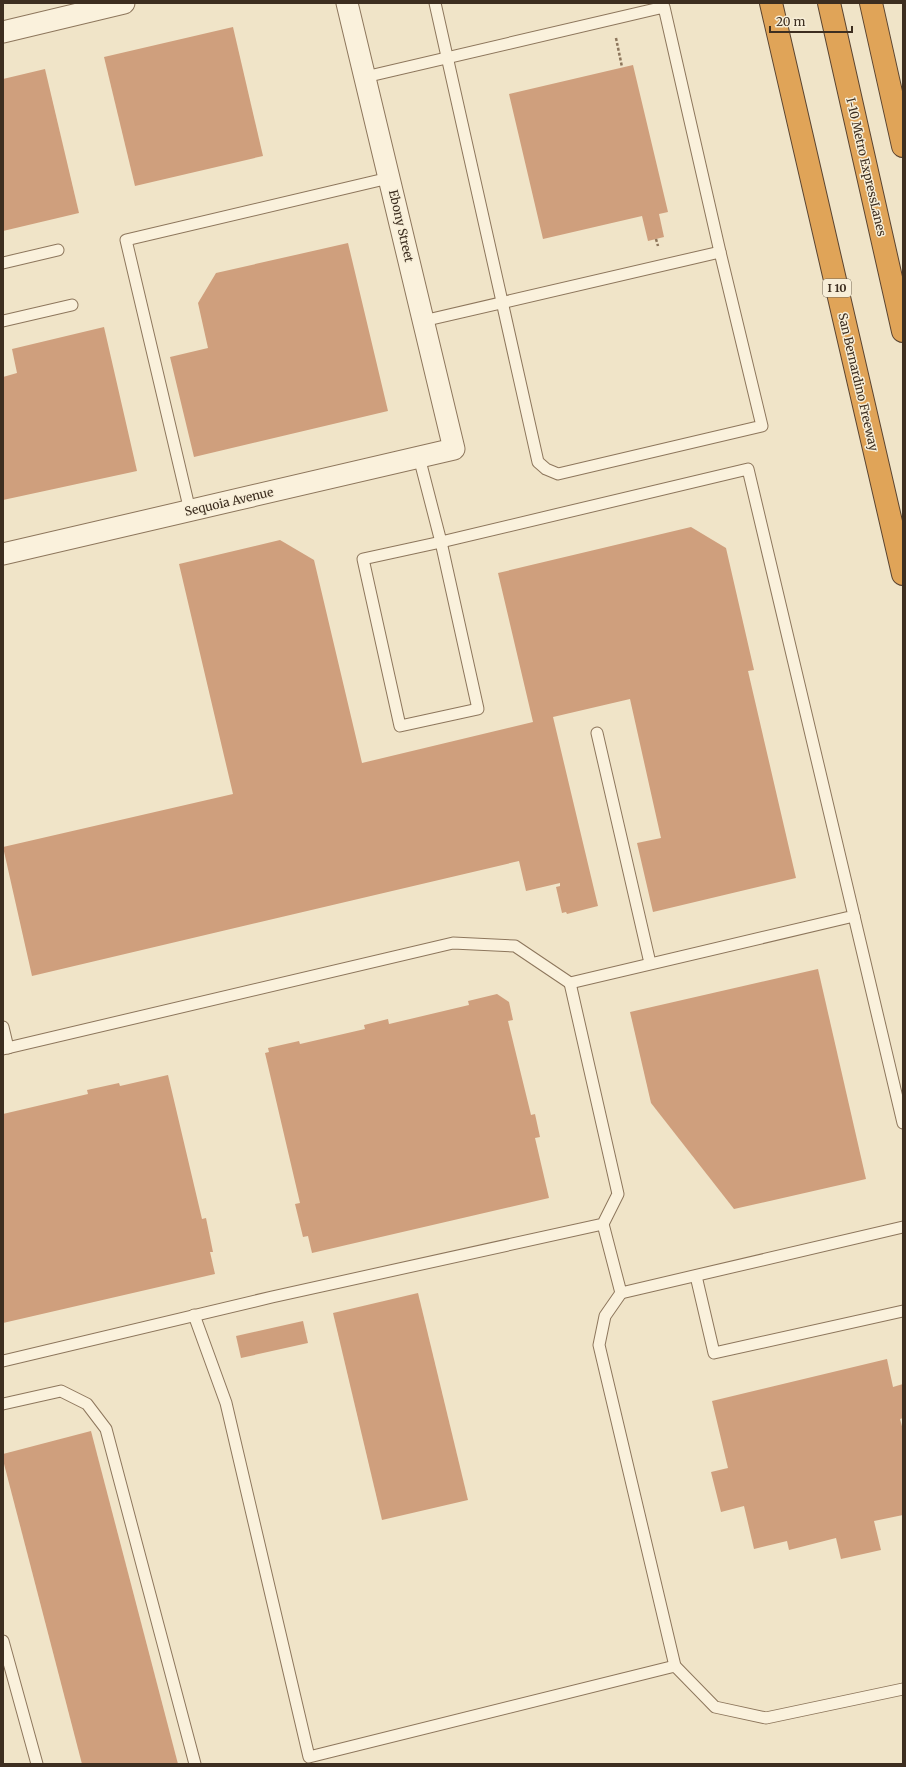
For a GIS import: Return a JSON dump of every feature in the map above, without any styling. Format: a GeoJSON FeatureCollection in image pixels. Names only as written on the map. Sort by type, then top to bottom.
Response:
{"type":"FeatureCollection","features":[{"type":"Feature","properties":{"kind":"highway","name":"San Bernardino Freeway"},"geometry":{"type":"LineString","coordinates":[[771,3],[903,574]]}},
{"type":"Feature","properties":{"kind":"highway","name":"I-10 Metro ExpressLanes"},"geometry":{"type":"LineString","coordinates":[[829,3],[903,331]]}},
{"type":"Feature","properties":{"kind":"highway"},"geometry":{"type":"LineString","coordinates":[[871,3],[903,146]]}},
{"type":"Feature","properties":{"kind":"street"},"geometry":{"type":"LineString","coordinates":[[3,32],[124,3]]}},
{"type":"Feature","properties":{"kind":"street","name":"Ebony Street"},"geometry":{"type":"LineString","coordinates":[[347,3],[454,449]]}},
{"type":"Feature","properties":{"kind":"street","name":"Sequoia Avenue"},"geometry":{"type":"LineString","coordinates":[[3,554],[454,449]]}},
{"type":"Feature","properties":{"kind":"lane"},"geometry":{"type":"LineString","coordinates":[[365,77],[448,57],[664,5],[720,252],[762,426],[558,474],[546,470],[538,462],[503,302],[448,57],[435,3]]}},
{"type":"Feature","properties":{"kind":"lane"},"geometry":{"type":"LineString","coordinates":[[190,511],[126,240],[389,178]]}},
{"type":"Feature","properties":{"kind":"lane"},"geometry":{"type":"LineString","coordinates":[[3,263],[58,250]]}},
{"type":"Feature","properties":{"kind":"lane"},"geometry":{"type":"LineString","coordinates":[[423,321],[720,252]]}},
{"type":"Feature","properties":{"kind":"lane"},"geometry":{"type":"LineString","coordinates":[[3,321],[72,305]]}},
{"type":"Feature","properties":{"kind":"lane"},"geometry":{"type":"LineString","coordinates":[[419,457],[441,542],[478,709],[400,726],[363,559],[441,542],[748,470],[903,1123]]}},
{"type":"Feature","properties":{"kind":"lane"},"geometry":{"type":"LineString","coordinates":[[597,733],[650,963]]}},
{"type":"Feature","properties":{"kind":"lane"},"geometry":{"type":"LineString","coordinates":[[570,983],[854,916]]}},
{"type":"Feature","properties":{"kind":"lane"},"geometry":{"type":"LineString","coordinates":[[3,1027],[6,1049],[453,943],[515,946],[570,983],[618,1194],[603,1224],[621,1293]]}},
{"type":"Feature","properties":{"kind":"lane"},"geometry":{"type":"LineString","coordinates":[[3,1362],[194,1315],[603,1224]]}},
{"type":"Feature","properties":{"kind":"lane"},"geometry":{"type":"LineString","coordinates":[[903,1227],[621,1293],[605,1316],[599,1344],[675,1666],[715,1707],[766,1718],[903,1689]]}},
{"type":"Feature","properties":{"kind":"lane"},"geometry":{"type":"LineString","coordinates":[[696,1276],[714,1353],[903,1311]]}},
{"type":"Feature","properties":{"kind":"lane"},"geometry":{"type":"LineString","coordinates":[[194,1315],[226,1403],[309,1757],[675,1666]]}},
{"type":"Feature","properties":{"kind":"lane"},"geometry":{"type":"LineString","coordinates":[[3,1404],[61,1391],[87,1404],[106,1429],[195,1764]]}},
{"type":"Feature","properties":{"kind":"lane"},"geometry":{"type":"LineString","coordinates":[[3,1641],[37,1764]]}},
{"type":"Feature","properties":{"kind":"path"},"geometry":{"type":"LineString","coordinates":[[615,36],[622,67]]}},
{"type":"Feature","properties":{"kind":"path"},"geometry":{"type":"LineString","coordinates":[[656,239],[658,248]]}},
{"type":"Feature","properties":{"kind":"building"},"geometry":{"type":"Polygon","coordinates":[[[233,27],[263,156],[135,186],[104,57],[233,27]]]}},
{"type":"Feature","properties":{"kind":"building"},"geometry":{"type":"Polygon","coordinates":[[[633,65],[668,212],[659,214],[664,237],[648,241],[642,216],[543,239],[509,94],[633,65]]]}},
{"type":"Feature","properties":{"kind":"building"},"geometry":{"type":"Polygon","coordinates":[[[45,69],[79,213],[3,231],[3,79],[45,69]]]}},
{"type":"Feature","properties":{"kind":"building"},"geometry":{"type":"Polygon","coordinates":[[[348,243],[388,411],[194,457],[170,357],[208,348],[198,303],[216,273],[348,243]]]}},
{"type":"Feature","properties":{"kind":"building"},"geometry":{"type":"Polygon","coordinates":[[[104,327],[137,471],[3,500],[3,377],[17,373],[12,349],[104,327]]]}},
{"type":"Feature","properties":{"kind":"building"},"geometry":{"type":"Polygon","coordinates":[[[691,527],[726,548],[754,670],[748,671],[796,878],[653,912],[637,843],[661,838],[630,699],[553,717],[598,906],[567,914],[566,912],[562,913],[556,887],[560,886],[560,883],[526,891],[519,861],[32,976],[3,847],[233,794],[179,564],[280,540],[314,560],[362,763],[533,722],[498,573],[691,527]]]}},
{"type":"Feature","properties":{"kind":"building"},"geometry":{"type":"Polygon","coordinates":[[[818,969],[866,1179],[734,1209],[651,1103],[630,1012],[818,969]]]}},
{"type":"Feature","properties":{"kind":"building"},"geometry":{"type":"Polygon","coordinates":[[[497,994],[509,1002],[513,1020],[508,1021],[531,1115],[535,1114],[540,1137],[535,1138],[549,1198],[312,1253],[308,1236],[303,1237],[295,1204],[300,1203],[265,1053],[269,1052],[268,1048],[299,1041],[300,1044],[365,1029],[364,1025],[388,1019],[389,1024],[469,1005],[468,1001],[497,994]]]}},
{"type":"Feature","properties":{"kind":"building"},"geometry":{"type":"Polygon","coordinates":[[[168,1075],[202,1219],[206,1218],[213,1252],[210,1252],[215,1274],[3,1323],[3,1114],[88,1094],[87,1090],[119,1083],[120,1086],[168,1075]]]}},
{"type":"Feature","properties":{"kind":"building"},"geometry":{"type":"Polygon","coordinates":[[[418,1293],[468,1500],[382,1520],[333,1313],[418,1293]]]}},
{"type":"Feature","properties":{"kind":"building"},"geometry":{"type":"Polygon","coordinates":[[[303,1321],[308,1343],[241,1358],[236,1336],[303,1321]]]}},
{"type":"Feature","properties":{"kind":"building"},"geometry":{"type":"Polygon","coordinates":[[[887,1359],[893,1387],[903,1384],[903,1418],[900,1419],[903,1430],[903,1515],[874,1521],[881,1550],[841,1559],[836,1538],[789,1550],[787,1541],[754,1549],[744,1506],[721,1512],[711,1472],[728,1468],[712,1401],[887,1359]]]}},
{"type":"Feature","properties":{"kind":"building"},"geometry":{"type":"Polygon","coordinates":[[[91,1431],[178,1764],[82,1764],[3,1460],[3,1454],[91,1431]]]}}]}
